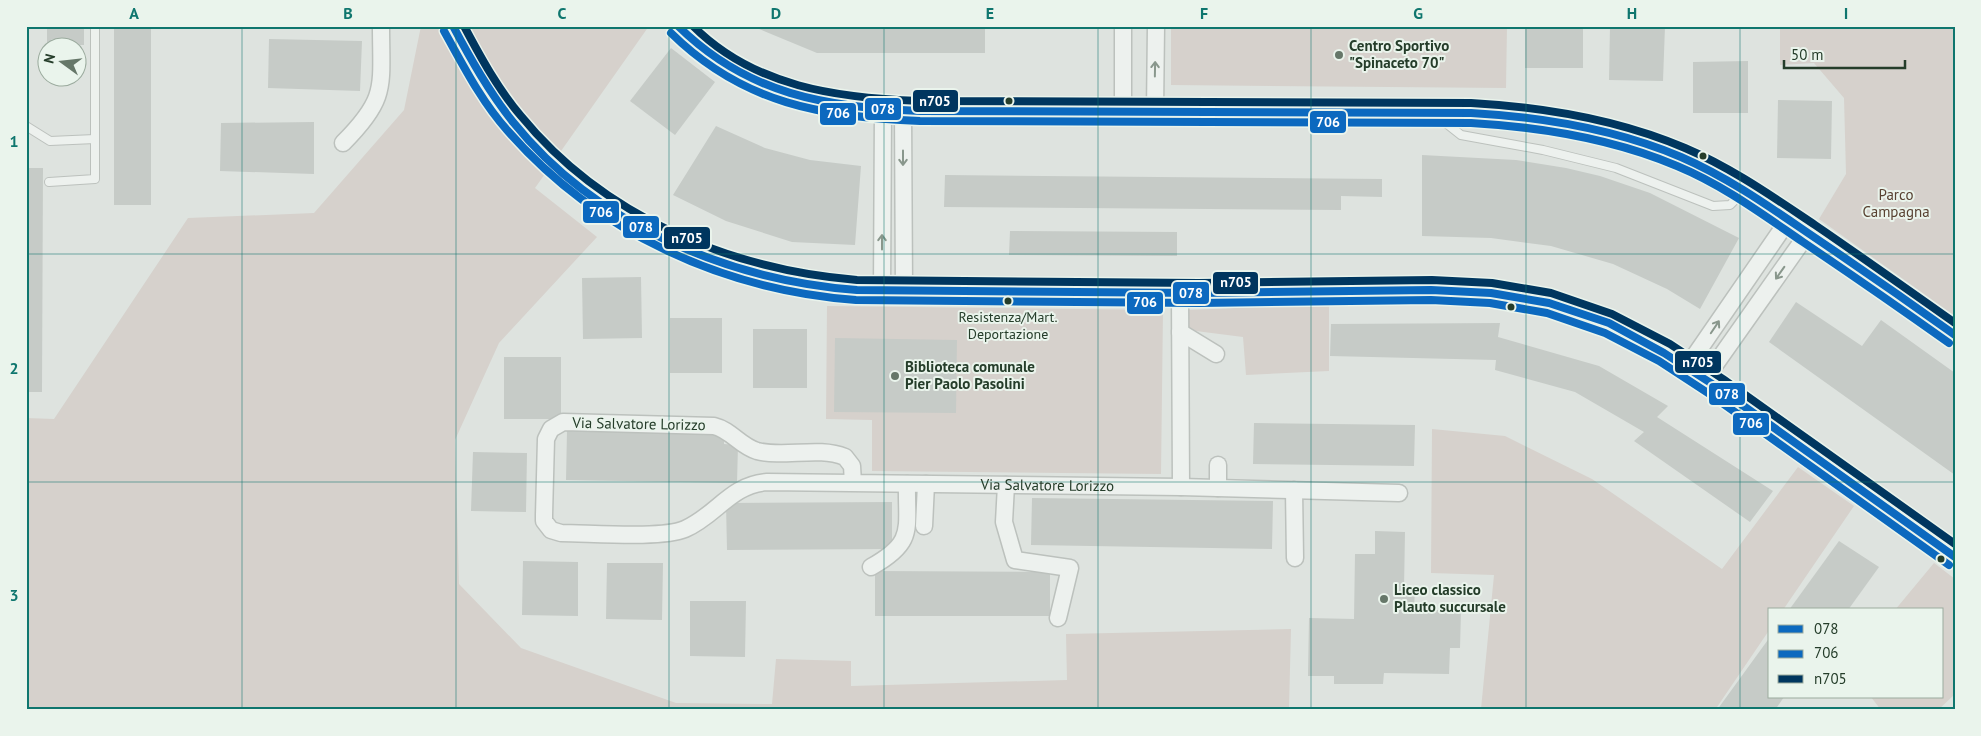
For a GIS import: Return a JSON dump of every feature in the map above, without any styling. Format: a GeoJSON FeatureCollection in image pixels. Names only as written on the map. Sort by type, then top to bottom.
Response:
{"type":"FeatureCollection","features":[{"type":"Feature","properties":{"kind":"street"},"geometry":{"type":"LineString","coordinates":[[343,143],[365,121],[377,99],[381,80],[381,26]]}},
{"type":"Feature","properties":{"kind":"street"},"geometry":{"type":"LineString","coordinates":[[453,26],[475,69],[505,115],[536,150],[556,168],[621,216],[717,261],[762,275],[808,285],[882,290],[1180,294],[1430,291],[1519,298],[1566,308],[1618,326],[1688,367],[1955,557]]}},
{"type":"Feature","properties":{"kind":"street"},"geometry":{"type":"LineString","coordinates":[[678,26],[712,57],[746,77],[775,90],[822,102],[883,109],[1433,112],[1519,116],[1607,132],[1683,158],[1744,191],[1789,219],[1955,335]]}},
{"type":"Feature","properties":{"kind":"street"},"geometry":{"type":"LineString","coordinates":[[1123,26],[1123,111]]}},
{"type":"Feature","properties":{"kind":"street"},"geometry":{"type":"LineString","coordinates":[[1155,111],[1156,26]]}},
{"type":"Feature","properties":{"kind":"street"},"geometry":{"type":"LineString","coordinates":[[882,290],[883,109]]}},
{"type":"Feature","properties":{"kind":"street"},"geometry":{"type":"LineString","coordinates":[[903,109],[904,291]]}},
{"type":"Feature","properties":{"kind":"street"},"geometry":{"type":"LineString","coordinates":[[1688,367],[1789,219]]}},
{"type":"Feature","properties":{"kind":"street"},"geometry":{"type":"LineString","coordinates":[[1705,379],[1808,233]]}},
{"type":"Feature","properties":{"kind":"street"},"geometry":{"type":"LineString","coordinates":[[1180,294],[1181,487]]}},
{"type":"Feature","properties":{"kind":"street"},"geometry":{"type":"LineString","coordinates":[[1180,332],[1216,354]]}},
{"type":"Feature","properties":{"kind":"street","name":"Via Salvatore Lorizzo"},"geometry":{"type":"LineString","coordinates":[[853,483],[852,466],[845,456],[831,453],[756,450],[741,442],[726,430],[714,426],[563,422],[551,429],[546,439],[544,519],[548,528],[558,533],[667,533],[689,527],[747,485],[768,482],[1181,487],[1399,493]]}},
{"type":"Feature","properties":{"kind":"street"},"geometry":{"type":"LineString","coordinates":[[1218,464],[1218,488]]}},
{"type":"Feature","properties":{"kind":"street"},"geometry":{"type":"LineString","coordinates":[[871,567],[892,555],[903,542],[906,527],[907,484]]}},
{"type":"Feature","properties":{"kind":"street"},"geometry":{"type":"LineString","coordinates":[[924,526],[926,484]]}},
{"type":"Feature","properties":{"kind":"street"},"geometry":{"type":"LineString","coordinates":[[1006,485],[1004,522],[1015,560],[1070,568],[1058,618]]}},
{"type":"Feature","properties":{"kind":"street"},"geometry":{"type":"LineString","coordinates":[[1294,490],[1295,558]]}},
{"type":"Feature","properties":{"kind":"lane"},"geometry":{"type":"LineString","coordinates":[[49,182],[94,180],[94,26]]}},
{"type":"Feature","properties":{"kind":"lane"},"geometry":{"type":"LineString","coordinates":[[1433,112],[1450,128],[1462,135],[1542,150],[1616,168],[1713,206],[1730,205],[1744,191]]}},
{"type":"Feature","properties":{"kind":"lane"},"geometry":{"type":"LineString","coordinates":[[26,126],[50,141],[95,139]]}},
{"type":"Feature","properties":{"kind":"green space"},"geometry":{"type":"Polygon","coordinates":[[[421,26],[649,26],[535,188],[597,237],[499,343],[455,440],[459,584],[521,648],[676,703],[772,704],[776,659],[851,661],[851,686],[1067,680],[1066,634],[1291,629],[1289,708],[1481,709],[1494,575],[1431,573],[1432,429],[1505,436],[1592,479],[1722,569],[1798,467],[1854,506],[1784,608],[1768,608],[1768,632],[1715,710],[26,710],[26,418],[54,419],[188,218],[314,213],[404,110],[421,26]]]}},
{"type":"Feature","properties":{"kind":"green space","name":"Centro Sportivo \"Spinaceto 70\""},"geometry":{"type":"Polygon","coordinates":[[[1171,26],[1507,26],[1506,88],[1171,85],[1171,26]]]}},
{"type":"Feature","properties":{"kind":"green space","name":"Parco Campagna"},"geometry":{"type":"Polygon","coordinates":[[[1780,26],[1955,26],[1955,316],[1819,219],[1846,174],[1844,98],[1814,63],[1780,65],[1780,26]]]}},
{"type":"Feature","properties":{"kind":"green space"},"geometry":{"type":"Polygon","coordinates":[[[1329,304],[1329,371],[1246,375],[1243,337],[1188,330],[1188,310],[1329,304]]]}},
{"type":"Feature","properties":{"kind":"green space"},"geometry":{"type":"Polygon","coordinates":[[[827,306],[1163,310],[1161,474],[872,471],[872,420],[826,419],[827,306]]]}},
{"type":"Feature","properties":{"kind":"green space"},"geometry":{"type":"Polygon","coordinates":[[[1934,563],[1955,579],[1955,694],[1938,710],[1881,710],[1872,698],[1944,698],[1944,608],[1897,608],[1934,563]]]}},
{"type":"Feature","properties":{"kind":"building"},"geometry":{"type":"Polygon","coordinates":[[[47,26],[84,26],[84,38],[47,38],[47,26]]]}},
{"type":"Feature","properties":{"kind":"building"},"geometry":{"type":"Polygon","coordinates":[[[752,26],[985,26],[985,53],[817,53],[752,26]]]}},
{"type":"Feature","properties":{"kind":"building"},"geometry":{"type":"Polygon","coordinates":[[[1525,26],[1583,26],[1583,68],[1525,68],[1525,26]]]}},
{"type":"Feature","properties":{"kind":"building"},"geometry":{"type":"Polygon","coordinates":[[[1610,26],[1665,26],[1663,81],[1609,80],[1610,26]]]}},
{"type":"Feature","properties":{"kind":"building"},"geometry":{"type":"Polygon","coordinates":[[[114,27],[151,28],[151,205],[114,205],[114,27]]]}},
{"type":"Feature","properties":{"kind":"building"},"geometry":{"type":"Polygon","coordinates":[[[269,39],[362,41],[360,91],[268,88],[269,39]]]}},
{"type":"Feature","properties":{"kind":"building"},"geometry":{"type":"Polygon","coordinates":[[[671,48],[715,82],[675,135],[630,101],[671,48]]]}},
{"type":"Feature","properties":{"kind":"building"},"geometry":{"type":"Polygon","coordinates":[[[1748,61],[1748,113],[1693,113],[1693,62],[1748,61]]]}},
{"type":"Feature","properties":{"kind":"building"},"geometry":{"type":"Polygon","coordinates":[[[1778,100],[1832,101],[1831,159],[1777,158],[1778,100]]]}},
{"type":"Feature","properties":{"kind":"building"},"geometry":{"type":"Polygon","coordinates":[[[314,122],[314,174],[220,171],[221,123],[314,122]]]}},
{"type":"Feature","properties":{"kind":"building"},"geometry":{"type":"Polygon","coordinates":[[[716,126],[765,148],[810,160],[861,166],[855,245],[792,242],[726,221],[673,195],[716,126]]]}},
{"type":"Feature","properties":{"kind":"building"},"geometry":{"type":"Polygon","coordinates":[[[1422,155],[1516,160],[1600,176],[1650,193],[1739,238],[1700,309],[1667,289],[1613,264],[1551,246],[1491,238],[1422,236],[1422,155]]]}},
{"type":"Feature","properties":{"kind":"building"},"geometry":{"type":"Polygon","coordinates":[[[26,168],[43,168],[42,392],[26,392],[26,168]]]}},
{"type":"Feature","properties":{"kind":"building"},"geometry":{"type":"Polygon","coordinates":[[[945,175],[1382,179],[1382,197],[1341,196],[1341,210],[944,207],[945,175]]]}},
{"type":"Feature","properties":{"kind":"building"},"geometry":{"type":"Polygon","coordinates":[[[1010,231],[1177,232],[1177,256],[1009,255],[1010,231]]]}},
{"type":"Feature","properties":{"kind":"building"},"geometry":{"type":"Polygon","coordinates":[[[641,277],[642,338],[583,339],[582,278],[641,277]]]}},
{"type":"Feature","properties":{"kind":"building"},"geometry":{"type":"Polygon","coordinates":[[[1796,302],[1862,346],[1881,320],[1955,373],[1955,475],[1769,342],[1796,302]]]}},
{"type":"Feature","properties":{"kind":"building"},"geometry":{"type":"Polygon","coordinates":[[[670,318],[722,318],[722,373],[670,373],[670,318]]]}},
{"type":"Feature","properties":{"kind":"building"},"geometry":{"type":"Polygon","coordinates":[[[1500,323],[1498,337],[1599,366],[1668,406],[1657,417],[1773,491],[1750,522],[1634,441],[1644,432],[1575,392],[1495,370],[1496,360],[1330,356],[1331,324],[1500,323]]]}},
{"type":"Feature","properties":{"kind":"building"},"geometry":{"type":"Polygon","coordinates":[[[753,329],[807,329],[807,388],[753,388],[753,329]]]}},
{"type":"Feature","properties":{"kind":"building","name":"Biblioteca comunale Pier Paolo Pasolini"},"geometry":{"type":"Polygon","coordinates":[[[835,338],[957,340],[956,413],[834,412],[835,338]]]}},
{"type":"Feature","properties":{"kind":"building"},"geometry":{"type":"Polygon","coordinates":[[[504,357],[561,357],[561,419],[504,419],[504,357]]]}},
{"type":"Feature","properties":{"kind":"building"},"geometry":{"type":"Polygon","coordinates":[[[1254,423],[1415,425],[1414,466],[1253,464],[1254,423]]]}},
{"type":"Feature","properties":{"kind":"building"},"geometry":{"type":"Polygon","coordinates":[[[567,431],[724,434],[724,444],[738,445],[737,483],[566,480],[567,431]]]}},
{"type":"Feature","properties":{"kind":"building"},"geometry":{"type":"Polygon","coordinates":[[[473,452],[527,453],[526,512],[471,511],[473,452]]]}},
{"type":"Feature","properties":{"kind":"building"},"geometry":{"type":"Polygon","coordinates":[[[1032,498],[1273,501],[1272,549],[1031,545],[1032,498]]]}},
{"type":"Feature","properties":{"kind":"building"},"geometry":{"type":"Polygon","coordinates":[[[892,502],[892,549],[727,550],[726,503],[892,502]]]}},
{"type":"Feature","properties":{"kind":"building","name":"Liceo classico Plauto succursale"},"geometry":{"type":"Polygon","coordinates":[[[1375,531],[1405,532],[1404,589],[1415,589],[1414,610],[1461,610],[1460,648],[1450,648],[1449,674],[1384,673],[1383,684],[1334,684],[1334,676],[1308,676],[1309,618],[1354,619],[1355,554],[1375,554],[1375,531]]]}},
{"type":"Feature","properties":{"kind":"building"},"geometry":{"type":"Polygon","coordinates":[[[1839,541],[1879,567],[1849,608],[1790,608],[1839,541]]]}},
{"type":"Feature","properties":{"kind":"building"},"geometry":{"type":"Polygon","coordinates":[[[523,561],[578,562],[578,616],[522,615],[523,561]]]}},
{"type":"Feature","properties":{"kind":"building"},"geometry":{"type":"Polygon","coordinates":[[[607,563],[663,563],[662,620],[606,619],[607,563]]]}},
{"type":"Feature","properties":{"kind":"building"},"geometry":{"type":"Polygon","coordinates":[[[875,571],[1050,572],[1050,616],[875,616],[875,571]]]}},
{"type":"Feature","properties":{"kind":"building"},"geometry":{"type":"Polygon","coordinates":[[[690,601],[746,601],[745,657],[690,656],[690,601]]]}},
{"type":"Feature","properties":{"kind":"building"},"geometry":{"type":"Polygon","coordinates":[[[1768,640],[1768,698],[1783,698],[1775,710],[1717,710],[1768,640]]]}},
{"type":"Feature","properties":{"kind":"transit line","name":"078"},"geometry":{"type":"LineString","coordinates":[[453,26],[496,99],[513,122],[546,158],[584,190],[624,218],[668,241],[713,260],[760,274],[809,284],[857,290],[1199,293],[1431,290],[1491,293],[1549,303],[1609,323],[1664,353],[1717,387],[1955,557]]}},
{"type":"Feature","properties":{"kind":"transit line","name":"n705"},"geometry":{"type":"LineString","coordinates":[[464,26],[497,84],[521,116],[554,151],[590,182],[630,209],[672,232],[716,250],[762,264],[809,274],[857,280],[1199,283],[1432,280],[1492,283],[1551,293],[1612,314],[1670,344],[1723,379],[1955,544]]}},
{"type":"Feature","properties":{"kind":"transit line","name":"078"},"geometry":{"type":"LineString","coordinates":[[678,26],[705,49],[732,68],[761,82],[790,93],[852,106],[920,111],[1471,113],[1552,121],[1605,132],[1656,147],[1681,157],[1731,182],[1826,245],[1955,335]]}},
{"type":"Feature","properties":{"kind":"transit line","name":"n705"},"geometry":{"type":"LineString","coordinates":[[693,26],[717,47],[743,63],[770,76],[798,85],[858,97],[920,101],[1471,103],[1553,111],[1607,122],[1633,129],[1685,148],[1736,174],[1815,225],[1955,323]]}},
{"type":"Feature","properties":{"kind":"transit line","name":"706"},"geometry":{"type":"LineString","coordinates":[[444,31],[489,107],[507,130],[542,166],[580,198],[621,226],[665,250],[710,269],[757,284],[806,294],[856,300],[1199,303],[1431,300],[1490,303],[1547,313],[1605,333],[1659,361],[1711,395],[1949,565]]}},
{"type":"Feature","properties":{"kind":"transit line","name":"706"},"geometry":{"type":"LineString","coordinates":[[671,33],[698,57],[727,76],[756,91],[786,102],[850,116],[920,121],[1471,123],[1523,127],[1601,141],[1652,156],[1694,174],[1726,191],[1949,343]]}},
{"type":"Feature","properties":{"kind":"place","name":"Centro Sportivo \"Spinaceto 70\""},"geometry":{"type":"Point","coordinates":[1339,55]}},
{"type":"Feature","properties":{"kind":"place","name":"Resistenza/Mart. Deportazione"},"geometry":{"type":"Point","coordinates":[1008,301]}},
{"type":"Feature","properties":{"kind":"place","name":"Biblioteca comunale Pier Paolo Pasolini"},"geometry":{"type":"Point","coordinates":[895,376]}},
{"type":"Feature","properties":{"kind":"place","name":"Liceo classico Plauto succursale"},"geometry":{"type":"Point","coordinates":[1384,599]}}]}
